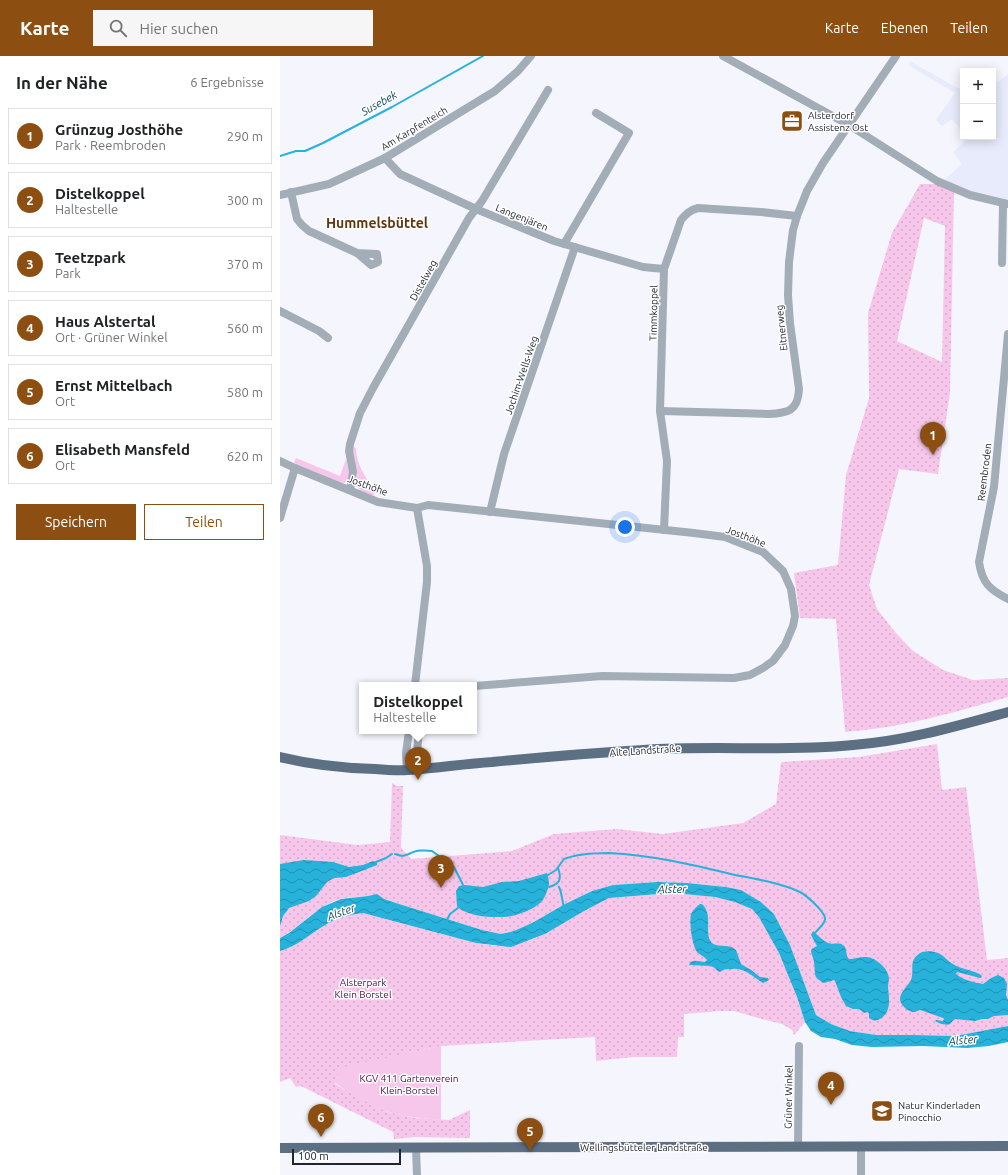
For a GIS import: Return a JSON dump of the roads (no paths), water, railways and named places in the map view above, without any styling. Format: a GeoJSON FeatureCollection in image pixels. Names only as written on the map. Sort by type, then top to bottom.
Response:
{"type":"FeatureCollection","features":[{"type":"Feature","properties":{"kind":"main road","name":"Alte Landstraße"},"geometry":{"type":"LineString","coordinates":[[280,757],[330,767],[350,769],[407,770],[651,749],[819,747],[852,745],[877,743],[930,732],[1008,712]]}},
{"type":"Feature","properties":{"kind":"main road","name":"Wellingsbütteler Landstraße"},"geometry":{"type":"LineString","coordinates":[[280,1148],[1008,1146]]}},
{"type":"Feature","properties":{"kind":"street","name":"Am Karpfenteich"},"geometry":{"type":"LineString","coordinates":[[280,195],[330,184],[385,158],[495,91],[518,71],[531,56]]}},
{"type":"Feature","properties":{"kind":"street"},"geometry":{"type":"LineString","coordinates":[[724,56],[849,125],[937,181],[970,195],[1006,203],[1002,263]]}},
{"type":"Feature","properties":{"kind":"street","name":"Eitnerweg"},"geometry":{"type":"LineString","coordinates":[[660,412],[769,414],[782,413],[790,410],[796,405],[799,398],[799,389],[790,323],[788,295],[789,262],[797,216],[808,188],[823,163],[896,56]]}},
{"type":"Feature","properties":{"kind":"street","name":"Distelweg"},"geometry":{"type":"LineString","coordinates":[[350,490],[353,472],[349,451],[360,413],[469,218],[482,201],[548,90]]}},
{"type":"Feature","properties":{"kind":"street"},"geometry":{"type":"LineString","coordinates":[[564,244],[629,132],[596,113]]}},
{"type":"Feature","properties":{"kind":"street","name":"Langenjären"},"geometry":{"type":"LineString","coordinates":[[385,158],[400,174],[476,209],[554,241],[643,266],[664,269]]}},
{"type":"Feature","properties":{"kind":"street"},"geometry":{"type":"LineString","coordinates":[[292,192],[297,219],[302,225],[309,231],[357,253]]}},
{"type":"Feature","properties":{"kind":"street","name":"Timmkoppel"},"geometry":{"type":"LineString","coordinates":[[664,530],[667,461],[660,412],[664,269],[681,220],[686,214],[698,208],[728,209],[797,216]]}},
{"type":"Feature","properties":{"kind":"street","name":"Jochim-Wells-Weg"},"geometry":{"type":"LineString","coordinates":[[490,512],[504,454],[575,247]]}},
{"type":"Feature","properties":{"kind":"street"},"geometry":{"type":"LineString","coordinates":[[280,311],[319,330],[328,338]]}},
{"type":"Feature","properties":{"kind":"street","name":"Reembroden"},"geometry":{"type":"LineString","coordinates":[[1008,334],[1004,421],[994,487],[979,562],[980,573],[988,586],[998,594],[1008,599]]}},
{"type":"Feature","properties":{"kind":"street","name":"Josthöhe"},"geometry":{"type":"LineString","coordinates":[[280,461],[378,502],[417,508],[428,506],[725,537],[763,552],[783,571],[792,592],[795,616],[793,626],[785,645],[773,661],[750,675],[734,678],[602,676],[477,686]]}},
{"type":"Feature","properties":{"kind":"street"},"geometry":{"type":"LineString","coordinates":[[280,518],[295,468]]}},
{"type":"Feature","properties":{"kind":"street"},"geometry":{"type":"LineString","coordinates":[[415,682],[427,582],[427,566],[417,508]]}},
{"type":"Feature","properties":{"kind":"street"},"geometry":{"type":"LineString","coordinates":[[407,770],[406,753],[409,734]]}},
{"type":"Feature","properties":{"kind":"street"},"geometry":{"type":"LineString","coordinates":[[418,769],[417,752],[419,734]]}},
{"type":"Feature","properties":{"kind":"street","name":"Grüner Winkel"},"geometry":{"type":"LineString","coordinates":[[798,1147],[799,1046]]}},
{"type":"Feature","properties":{"kind":"street"},"geometry":{"type":"LineString","coordinates":[[861,1147],[861,1175]]}},
{"type":"Feature","properties":{"kind":"street"},"geometry":{"type":"LineString","coordinates":[[416,1148],[417,1175]]}},
{"type":"Feature","properties":{"kind":"water"},"geometry":{"type":"Polygon","coordinates":[[[304,860],[333,862],[349,867],[363,865],[373,861],[377,863],[377,865],[346,877],[334,878],[327,882],[316,896],[309,901],[289,908],[283,916],[280,926],[280,864],[304,860]]]}},
{"type":"Feature","properties":{"kind":"water"},"geometry":{"type":"Polygon","coordinates":[[[547,873],[549,885],[542,902],[532,909],[516,915],[494,917],[476,915],[468,913],[457,906],[456,891],[459,886],[465,885],[483,887],[502,882],[519,881],[547,873]]]}},
{"type":"Feature","properties":{"kind":"water","name":"Alster"},"geometry":{"type":"Polygon","coordinates":[[[657,882],[726,887],[741,890],[761,902],[774,914],[790,945],[816,1015],[831,1024],[850,1031],[876,1035],[955,1036],[1008,1026],[1008,1042],[989,1046],[967,1048],[923,1046],[872,1047],[852,1045],[835,1039],[821,1037],[811,1031],[805,1022],[797,997],[779,953],[759,917],[752,909],[735,902],[715,897],[684,894],[659,894],[609,898],[545,934],[511,947],[476,943],[363,913],[349,916],[327,924],[299,943],[280,951],[280,938],[289,933],[322,907],[341,899],[377,894],[384,899],[396,903],[482,930],[501,934],[514,931],[534,922],[565,904],[592,891],[613,885],[657,882]]]}},
{"type":"Feature","properties":{"kind":"water"},"geometry":{"type":"Polygon","coordinates":[[[700,904],[706,908],[708,935],[712,943],[733,948],[736,950],[741,964],[760,977],[768,978],[769,980],[763,983],[748,973],[736,969],[726,969],[720,972],[714,967],[710,966],[689,965],[694,961],[705,962],[707,960],[695,949],[691,933],[691,914],[700,904]]]}},
{"type":"Feature","properties":{"kind":"water"},"geometry":{"type":"Polygon","coordinates":[[[813,931],[828,943],[843,945],[849,959],[868,957],[880,963],[885,969],[889,978],[889,1004],[886,1013],[879,1020],[869,1018],[868,1012],[864,1013],[859,1009],[853,1009],[846,1006],[834,980],[824,983],[816,977],[811,952],[813,948],[817,946],[811,935],[813,931]]]}},
{"type":"Feature","properties":{"kind":"water"},"geometry":{"type":"Polygon","coordinates":[[[930,951],[938,953],[956,966],[976,972],[982,976],[980,978],[957,972],[956,974],[968,980],[983,984],[998,975],[1004,978],[1007,984],[1006,995],[1008,1000],[1008,1015],[994,1016],[988,1019],[975,1021],[955,1019],[950,1024],[946,1025],[935,1021],[943,1021],[943,1018],[921,1010],[913,1012],[908,1010],[900,1001],[900,996],[911,980],[913,961],[917,955],[922,952],[930,951]]]}},
{"type":"Feature","properties":{"kind":"waterway","name":"Susebek"},"geometry":{"type":"LineString","coordinates":[[280,156],[296,151],[305,151],[323,143],[392,107],[483,56]]}},
{"type":"Feature","properties":{"kind":"waterway"},"geometry":{"type":"LineString","coordinates":[[395,854],[404,856],[418,851],[432,851],[454,867],[463,885]]}},
{"type":"Feature","properties":{"kind":"waterway"},"geometry":{"type":"LineString","coordinates":[[376,862],[392,854]]}},
{"type":"Feature","properties":{"kind":"waterway"},"geometry":{"type":"LineString","coordinates":[[548,875],[556,870],[564,859],[592,854],[625,854],[688,864],[768,882],[800,892],[818,907],[824,915],[825,920],[815,933]]}},
{"type":"Feature","properties":{"kind":"waterway"},"geometry":{"type":"LineString","coordinates":[[549,887],[558,883],[560,878],[558,868]]}},
{"type":"Feature","properties":{"kind":"waterway"},"geometry":{"type":"LineString","coordinates":[[559,887],[564,907]]}},
{"type":"Feature","properties":{"kind":"waterway"},"geometry":{"type":"LineString","coordinates":[[447,920],[450,914],[458,908]]}},
{"type":"Feature","properties":{"kind":"place","name":"Alsterdorf Assistenz Ost"},"geometry":{"type":"Point","coordinates":[792,121]}},
{"type":"Feature","properties":{"kind":"place","name":"Grünzug Josthöhe"},"geometry":{"type":"Point","coordinates":[933,455]}},
{"type":"Feature","properties":{"kind":"place","name":"Distelkoppel"},"geometry":{"type":"Point","coordinates":[418,780]}},
{"type":"Feature","properties":{"kind":"place","name":"Teetzpark"},"geometry":{"type":"Point","coordinates":[441,888]}},
{"type":"Feature","properties":{"kind":"place","name":"Haus Alstertal"},"geometry":{"type":"Point","coordinates":[831,1105]}},
{"type":"Feature","properties":{"kind":"place","name":"Natur Kinderladen Pinocchio"},"geometry":{"type":"Point","coordinates":[882,1111]}},
{"type":"Feature","properties":{"kind":"place","name":"Elisabeth Mansfeld"},"geometry":{"type":"Point","coordinates":[321,1137]}},
{"type":"Feature","properties":{"kind":"place","name":"Ernst Mittelbach"},"geometry":{"type":"Point","coordinates":[530,1151]}},
{"type":"Feature","properties":{"kind":"district","name":"Hummelsbüttel"},"geometry":{"type":"Point","coordinates":[377,223]}},
{"type":"Feature","properties":{"kind":"park label","name":"Alsterpark Klein Borstel"},"geometry":{"type":"Point","coordinates":[363,988]}},
{"type":"Feature","properties":{"kind":"park label","name":"KGV 411 Gartenverein Klein-Borstel"},"geometry":{"type":"Point","coordinates":[409,1084]}}]}
